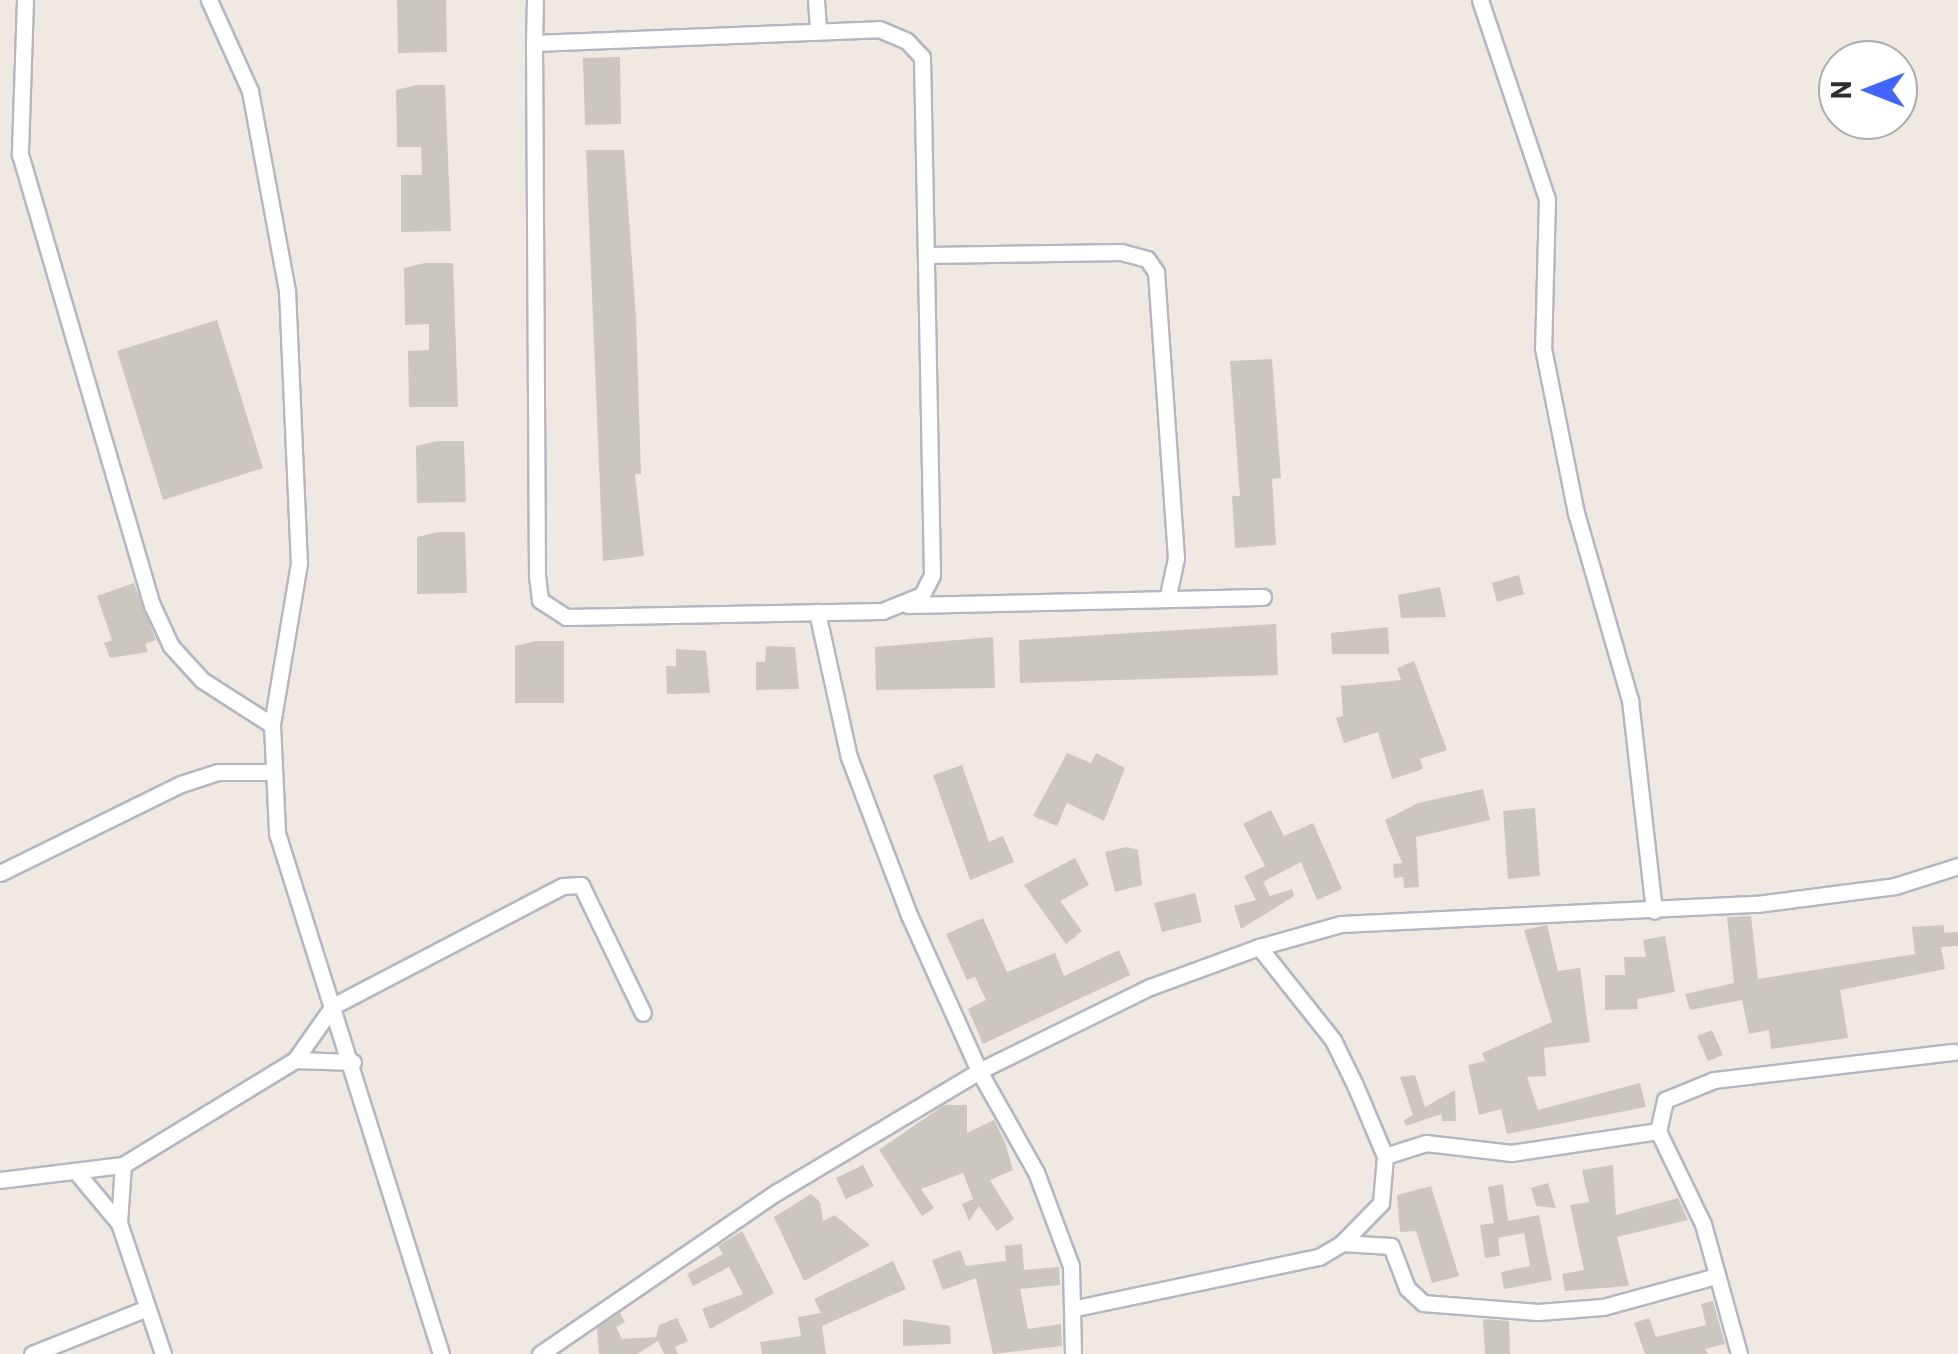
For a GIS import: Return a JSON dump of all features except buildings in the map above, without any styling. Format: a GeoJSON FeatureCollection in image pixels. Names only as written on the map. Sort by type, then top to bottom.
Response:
{"type":"FeatureCollection","features":[{"type":"Feature","properties":{"kind":"street"},"geometry":{"type":"LineString","coordinates":[[24,0],[20,154],[152,605],[171,646],[202,680],[272,725]]}},
{"type":"Feature","properties":{"kind":"street"},"geometry":{"type":"LineString","coordinates":[[209,0],[250,91],[287,290],[300,564],[272,725],[269,772],[277,834],[353,1062],[441,1354]]}},
{"type":"Feature","properties":{"kind":"street"},"geometry":{"type":"LineString","coordinates":[[535,0],[540,600],[566,617],[1263,597]]}},
{"type":"Feature","properties":{"kind":"street"},"geometry":{"type":"LineString","coordinates":[[816,0],[818,31]]}},
{"type":"Feature","properties":{"kind":"street"},"geometry":{"type":"LineString","coordinates":[[1480,0],[1546,198],[1543,348],[1576,513],[1630,700],[1654,911]]}},
{"type":"Feature","properties":{"kind":"street"},"geometry":{"type":"LineString","coordinates":[[534,43],[879,29],[907,40],[922,57],[932,575],[922,595],[908,605]]}},
{"type":"Feature","properties":{"kind":"street"},"geometry":{"type":"LineString","coordinates":[[928,255],[1121,252],[1147,260],[1156,272],[1176,558],[1168,597]]}},
{"type":"Feature","properties":{"kind":"street"},"geometry":{"type":"LineString","coordinates":[[818,612],[849,757],[909,915],[979,1071],[1036,1172],[1071,1266],[1076,1308],[1073,1354]]}},
{"type":"Feature","properties":{"kind":"street"},"geometry":{"type":"LineString","coordinates":[[0,872],[182,784],[218,772],[269,772]]}},
{"type":"Feature","properties":{"kind":"street"},"geometry":{"type":"LineString","coordinates":[[540,1354],[776,1192],[979,1071],[1150,988],[1259,948],[1341,924],[1654,911],[1895,886],[1958,866]]}},
{"type":"Feature","properties":{"kind":"street"},"geometry":{"type":"LineString","coordinates":[[0,1180],[78,1174],[122,1164],[295,1060],[333,1006],[562,886],[581,885],[643,1013]]}},
{"type":"Feature","properties":{"kind":"street"},"geometry":{"type":"LineString","coordinates":[[1076,1308],[1302,1262],[1342,1243],[1381,1203],[1385,1156],[1332,1040],[1259,948]]}},
{"type":"Feature","properties":{"kind":"street"},"geometry":{"type":"LineString","coordinates":[[1738,1354],[1703,1224],[1658,1131],[1665,1100],[1714,1080],[1953,1052]]}},
{"type":"Feature","properties":{"kind":"street"},"geometry":{"type":"LineString","coordinates":[[295,1060],[353,1062]]}},
{"type":"Feature","properties":{"kind":"street"},"geometry":{"type":"LineString","coordinates":[[1385,1156],[1426,1143],[1510,1153],[1658,1131]]}},
{"type":"Feature","properties":{"kind":"street"},"geometry":{"type":"LineString","coordinates":[[122,1164],[119,1223],[163,1354]]}},
{"type":"Feature","properties":{"kind":"street"},"geometry":{"type":"LineString","coordinates":[[78,1174],[119,1223]]}},
{"type":"Feature","properties":{"kind":"street"},"geometry":{"type":"LineString","coordinates":[[1342,1243],[1391,1246],[1407,1288],[1423,1304],[1538,1312],[1603,1307],[1716,1276]]}},
{"type":"Feature","properties":{"kind":"street"},"geometry":{"type":"LineString","coordinates":[[32,1354],[147,1308]]}}]}
